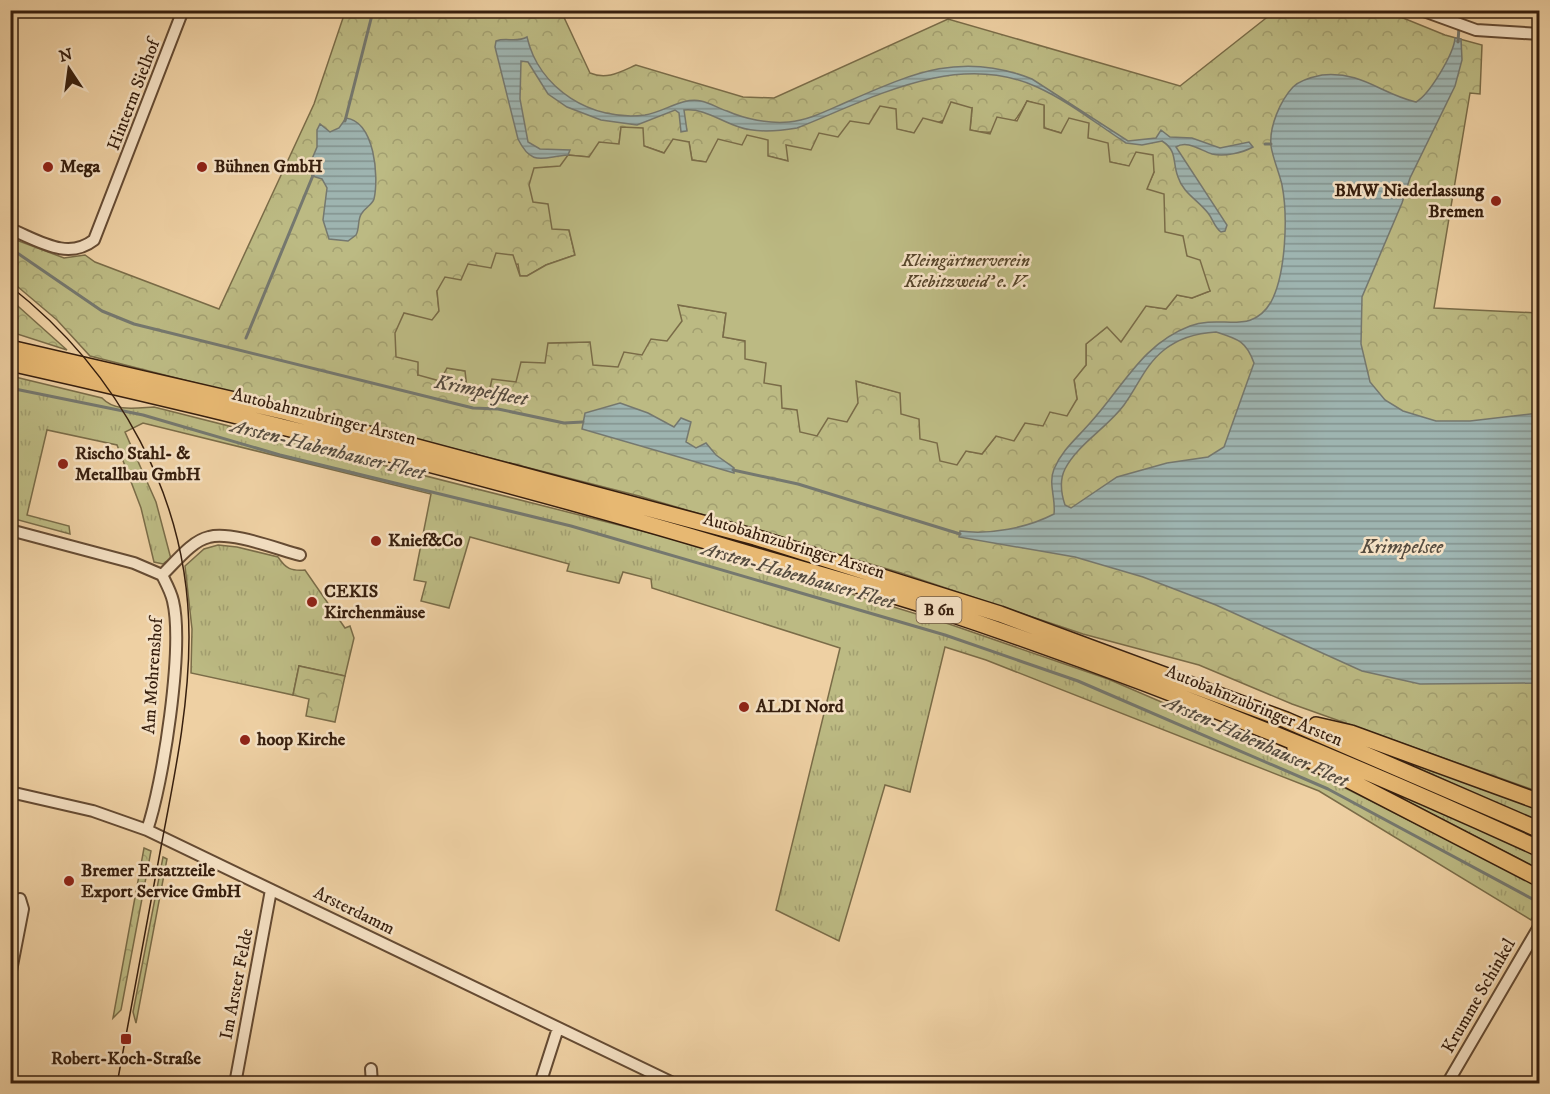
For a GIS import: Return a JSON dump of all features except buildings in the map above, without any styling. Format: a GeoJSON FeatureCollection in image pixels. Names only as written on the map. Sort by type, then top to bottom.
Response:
{"type":"FeatureCollection","features":[{"type":"Feature","properties":{"kind":"highway","name":"Autobahnzubringer Arsten"},"geometry":{"type":"LineString","coordinates":[[10,348],[286,412],[755,537],[1000,614],[1286,720],[1539,830]]}},
{"type":"Feature","properties":{"kind":"highway","name":"Autobahnzubringer Arsten"},"geometry":{"type":"LineString","coordinates":[[10,363],[316,435],[637,520],[936,609],[1074,657],[1276,734],[1539,849]]}},
{"type":"Feature","properties":{"kind":"highway"},"geometry":{"type":"LineString","coordinates":[[1286,720],[1351,734],[1539,802]]}},
{"type":"Feature","properties":{"kind":"highway"},"geometry":{"type":"LineString","coordinates":[[1276,734],[1311,760],[1539,879]]}},
{"type":"Feature","properties":{"kind":"street","name":"Hinterm Sielhof"},"geometry":{"type":"LineString","coordinates":[[10,229],[66,250],[87,246],[94,240],[183,10]]}},
{"type":"Feature","properties":{"kind":"street"},"geometry":{"type":"LineString","coordinates":[[1421,10],[1474,30],[1539,34]]}},
{"type":"Feature","properties":{"kind":"street"},"geometry":{"type":"LineString","coordinates":[[10,530],[135,562],[162,575],[198,542],[209,537],[226,537],[300,555]]}},
{"type":"Feature","properties":{"kind":"street","name":"Am Mohrenshof"},"geometry":{"type":"LineString","coordinates":[[147,830],[156,800],[167,732],[175,649],[173,600],[162,575]]}},
{"type":"Feature","properties":{"kind":"street","name":"Arsterdamm"},"geometry":{"type":"LineString","coordinates":[[10,792],[93,811],[147,830],[675,1083]]}},
{"type":"Feature","properties":{"kind":"street","name":"Im Arster Felde"},"geometry":{"type":"LineString","coordinates":[[235,1083],[271,890]]}},
{"type":"Feature","properties":{"kind":"street"},"geometry":{"type":"LineString","coordinates":[[10,976],[22,909],[20,899]]}},
{"type":"Feature","properties":{"kind":"street","name":"Krumme Schinkel"},"geometry":{"type":"LineString","coordinates":[[1447,1083],[1539,925]]}},
{"type":"Feature","properties":{"kind":"street"},"geometry":{"type":"LineString","coordinates":[[540,1083],[558,1028]]}},
{"type":"Feature","properties":{"kind":"street"},"geometry":{"type":"LineString","coordinates":[[371,1069],[372,1083]]}},
{"type":"Feature","properties":{"kind":"green space"},"geometry":{"type":"Polygon","coordinates":[[[332,11],[561,11],[590,73],[608,75],[636,65],[743,97],[774,98],[948,19],[1180,86],[1275,11],[1386,11],[1445,35],[1482,45],[1480,94],[1470,93],[1434,308],[1539,313],[1539,792],[1292,704],[1199,665],[1083,634],[901,573],[639,496],[90,356],[57,320],[11,281],[11,238],[64,258],[85,255],[95,262],[219,309],[314,104],[344,15],[332,11]],[[1027,101],[1011,124],[1005,129],[990,132],[970,130],[972,108],[914,133],[869,124],[788,161],[768,156],[742,145],[706,162],[692,160],[689,142],[664,153],[644,146],[621,128],[619,144],[589,157],[568,155],[548,204],[569,230],[575,255],[546,265],[527,276],[520,276],[518,264],[491,268],[437,291],[439,311],[430,325],[424,342],[418,375],[447,368],[466,371],[467,388],[492,379],[547,343],[590,342],[624,352],[651,338],[678,305],[726,313],[723,337],[745,341],[766,363],[797,410],[828,418],[856,381],[901,393],[919,419],[966,451],[982,454],[996,436],[1077,399],[1074,379],[1086,365],[1086,344],[1107,327],[1146,306],[1166,309],[1177,295],[1192,298],[1210,291],[1187,256],[1165,232],[1146,190],[1154,172],[1110,162],[1061,133],[1044,128],[1044,106],[1027,101]]]}},
{"type":"Feature","properties":{"kind":"green space","name":"Kleingärtnerverein Kiebitzweid' e. V."},"geometry":{"type":"Polygon","coordinates":[[[1027,101],[1044,105],[1044,128],[1061,133],[1069,118],[1089,123],[1088,138],[1108,143],[1110,162],[1129,166],[1136,152],[1153,155],[1154,172],[1147,189],[1164,194],[1165,232],[1183,236],[1187,256],[1200,260],[1210,291],[1192,298],[1177,295],[1166,309],[1146,306],[1121,342],[1107,327],[1086,344],[1086,365],[1074,380],[1077,399],[1067,416],[1050,412],[1043,426],[1025,423],[1014,441],[996,436],[982,454],[966,451],[957,465],[940,461],[937,443],[920,439],[919,419],[901,414],[900,393],[856,381],[858,403],[847,422],[828,418],[817,436],[800,432],[797,410],[782,408],[781,386],[764,383],[766,363],[745,359],[745,341],[723,337],[726,313],[678,305],[682,321],[667,341],[651,339],[642,355],[624,352],[618,367],[593,365],[590,342],[548,343],[545,363],[521,362],[516,382],[492,379],[489,392],[467,388],[465,371],[447,368],[440,381],[418,375],[418,362],[396,357],[395,333],[404,313],[432,320],[439,311],[437,291],[445,277],[461,280],[468,264],[491,268],[496,253],[513,255],[520,276],[527,276],[546,265],[575,255],[569,230],[552,229],[548,204],[533,202],[529,185],[534,168],[560,166],[568,155],[589,157],[599,142],[619,144],[621,127],[643,128],[644,146],[664,153],[673,139],[689,142],[692,160],[706,162],[718,139],[742,145],[747,135],[768,140],[768,156],[788,161],[786,145],[811,150],[819,133],[838,137],[850,121],[869,124],[880,106],[896,109],[897,129],[914,133],[923,118],[942,123],[951,102],[972,108],[970,130],[990,134],[997,117],[1017,121],[1027,101]]]}},
{"type":"Feature","properties":{"kind":"green space"},"geometry":{"type":"Polygon","coordinates":[[[10,299],[67,350],[11,332],[10,299]]]}},
{"type":"Feature","properties":{"kind":"green space"},"geometry":{"type":"Polygon","coordinates":[[[11,376],[102,398],[119,407],[154,407],[666,537],[949,624],[1108,679],[1252,741],[1539,886],[1539,918],[1534,915],[1531,920],[1319,791],[986,660],[945,647],[910,792],[885,785],[839,941],[776,910],[840,648],[652,588],[651,579],[623,572],[619,583],[567,571],[569,564],[470,537],[449,608],[421,601],[426,582],[414,580],[431,494],[143,423],[125,432],[156,502],[171,559],[163,564],[154,562],[141,508],[117,445],[47,430],[27,515],[69,526],[70,534],[11,518],[11,456],[16,425],[11,423],[11,376]]]}},
{"type":"Feature","properties":{"kind":"green space"},"geometry":{"type":"Polygon","coordinates":[[[218,545],[278,557],[289,568],[305,570],[345,628],[350,626],[354,638],[345,676],[299,666],[293,695],[191,673],[192,629],[185,566],[204,549],[218,545]]]}},
{"type":"Feature","properties":{"kind":"green space"},"geometry":{"type":"Polygon","coordinates":[[[299,666],[345,676],[335,722],[306,716],[309,699],[293,695],[299,666]]]}},
{"type":"Feature","properties":{"kind":"green space"},"geometry":{"type":"Polygon","coordinates":[[[1418,761],[1539,806],[1539,823],[1416,767],[1418,761]]]}},
{"type":"Feature","properties":{"kind":"green space"},"geometry":{"type":"Polygon","coordinates":[[[1397,791],[1539,855],[1539,869],[1395,795],[1397,791]]]}},
{"type":"Feature","properties":{"kind":"green space"},"geometry":{"type":"Polygon","coordinates":[[[144,848],[151,851],[121,1010],[113,1018],[144,848]]]}},
{"type":"Feature","properties":{"kind":"green space"},"geometry":{"type":"Polygon","coordinates":[[[163,857],[167,859],[136,1023],[133,1012],[163,857]]]}},
{"type":"Feature","properties":{"kind":"water"},"geometry":{"type":"Polygon","coordinates":[[[527,37],[533,56],[556,86],[571,98],[588,107],[625,116],[645,115],[694,100],[749,119],[765,122],[797,121],[917,74],[960,66],[983,67],[1007,71],[1032,79],[1128,141],[1156,138],[1161,130],[1170,137],[1192,138],[1220,148],[1249,142],[1253,147],[1238,153],[1222,155],[1212,154],[1189,145],[1176,147],[1227,225],[1225,231],[1221,232],[1204,208],[1183,188],[1176,172],[1173,153],[1162,141],[1142,145],[1126,143],[1049,93],[1006,77],[976,74],[945,76],[914,83],[854,104],[797,128],[783,130],[746,129],[705,113],[684,110],[687,131],[681,132],[679,113],[675,110],[637,125],[601,120],[567,107],[548,94],[528,62],[521,61],[520,99],[528,142],[540,149],[570,150],[568,155],[539,158],[528,154],[518,139],[495,47],[496,41],[519,40],[527,37]]]}},
{"type":"Feature","properties":{"kind":"water","name":"Krimpelsee"},"geometry":{"type":"Polygon","coordinates":[[[1455,38],[1461,39],[1462,60],[1455,86],[1410,178],[1402,203],[1362,297],[1361,344],[1370,382],[1385,400],[1403,411],[1436,421],[1470,421],[1539,413],[1539,683],[1420,684],[1362,671],[1216,605],[1143,577],[1075,557],[959,537],[960,531],[984,532],[1008,529],[1054,514],[1052,475],[1057,462],[1146,355],[1173,334],[1190,326],[1213,322],[1245,321],[1263,312],[1271,302],[1283,261],[1285,212],[1282,185],[1272,151],[1271,139],[1276,115],[1293,87],[1299,82],[1322,75],[1349,76],[1416,102],[1434,82],[1454,45],[1455,38]],[[1216,332],[1176,342],[1157,356],[1124,405],[1077,452],[1065,469],[1061,487],[1065,505],[1071,508],[1117,477],[1167,463],[1208,457],[1224,447],[1254,363],[1244,345],[1236,339],[1216,332]]]}},
{"type":"Feature","properties":{"kind":"water"},"geometry":{"type":"Polygon","coordinates":[[[346,118],[356,122],[369,140],[376,178],[374,199],[360,215],[356,235],[348,241],[329,239],[323,220],[327,188],[322,179],[312,176],[309,166],[317,147],[317,130],[320,124],[330,132],[339,128],[346,118]]]}},
{"type":"Feature","properties":{"kind":"water"},"geometry":{"type":"Polygon","coordinates":[[[620,403],[648,413],[674,427],[681,418],[691,422],[686,442],[696,448],[706,443],[716,455],[734,468],[734,473],[582,429],[585,413],[620,403]]]}},
{"type":"Feature","properties":{"kind":"waterway"},"geometry":{"type":"LineString","coordinates":[[1459,10],[1459,21]]}},
{"type":"Feature","properties":{"kind":"waterway"},"geometry":{"type":"LineString","coordinates":[[345,121],[372,15]]}},
{"type":"Feature","properties":{"kind":"waterway"},"geometry":{"type":"LineString","coordinates":[[1458,42],[1459,27]]}},
{"type":"Feature","properties":{"kind":"waterway"},"geometry":{"type":"LineString","coordinates":[[1265,144],[1271,144]]}},
{"type":"Feature","properties":{"kind":"waterway"},"geometry":{"type":"LineString","coordinates":[[246,338],[314,173]]}},
{"type":"Feature","properties":{"kind":"waterway","name":"Krimpelfleet"},"geometry":{"type":"LineString","coordinates":[[10,248],[102,311],[134,324],[473,408],[498,409],[564,423],[583,422]]}},
{"type":"Feature","properties":{"kind":"waterway","name":"Arsten-Habenhauser Fleet"},"geometry":{"type":"LineString","coordinates":[[10,388],[143,415],[280,455],[571,526],[945,635],[1078,681],[1328,789],[1538,902]]}},
{"type":"Feature","properties":{"kind":"waterway","name":"Krimpelfleet"},"geometry":{"type":"LineString","coordinates":[[733,470],[798,484],[960,534]]}},
{"type":"Feature","properties":{"kind":"tram line"},"geometry":{"type":"LineString","coordinates":[[10,286],[49,320],[84,357],[114,397],[140,441],[161,487],[176,535],[186,585],[189,637],[184,716],[117,1084]]}},
{"type":"Feature","properties":{"kind":"place","name":"Mega"},"geometry":{"type":"Point","coordinates":[48,167]}},
{"type":"Feature","properties":{"kind":"place","name":"Bühnen GmbH"},"geometry":{"type":"Point","coordinates":[202,167]}},
{"type":"Feature","properties":{"kind":"place","name":"BMW Niederlassung Bremen"},"geometry":{"type":"Point","coordinates":[1496,201]}},
{"type":"Feature","properties":{"kind":"place","name":"Rischo Stahl- & Metallbau GmbH"},"geometry":{"type":"Point","coordinates":[63,464]}},
{"type":"Feature","properties":{"kind":"place","name":"Knief&Co"},"geometry":{"type":"Point","coordinates":[376,541]}},
{"type":"Feature","properties":{"kind":"place","name":"CEKIS Kirchenmäuse"},"geometry":{"type":"Point","coordinates":[312,602]}},
{"type":"Feature","properties":{"kind":"place","name":"ALDI Nord"},"geometry":{"type":"Point","coordinates":[744,707]}},
{"type":"Feature","properties":{"kind":"place","name":"hoop Kirche"},"geometry":{"type":"Point","coordinates":[245,740]}},
{"type":"Feature","properties":{"kind":"place","name":"Bremer Ersatzteile Export Service GmbH"},"geometry":{"type":"Point","coordinates":[69,881]}},
{"type":"Feature","properties":{"kind":"place","name":"Robert-Koch-Straße"},"geometry":{"type":"Point","coordinates":[126,1039]}}]}
